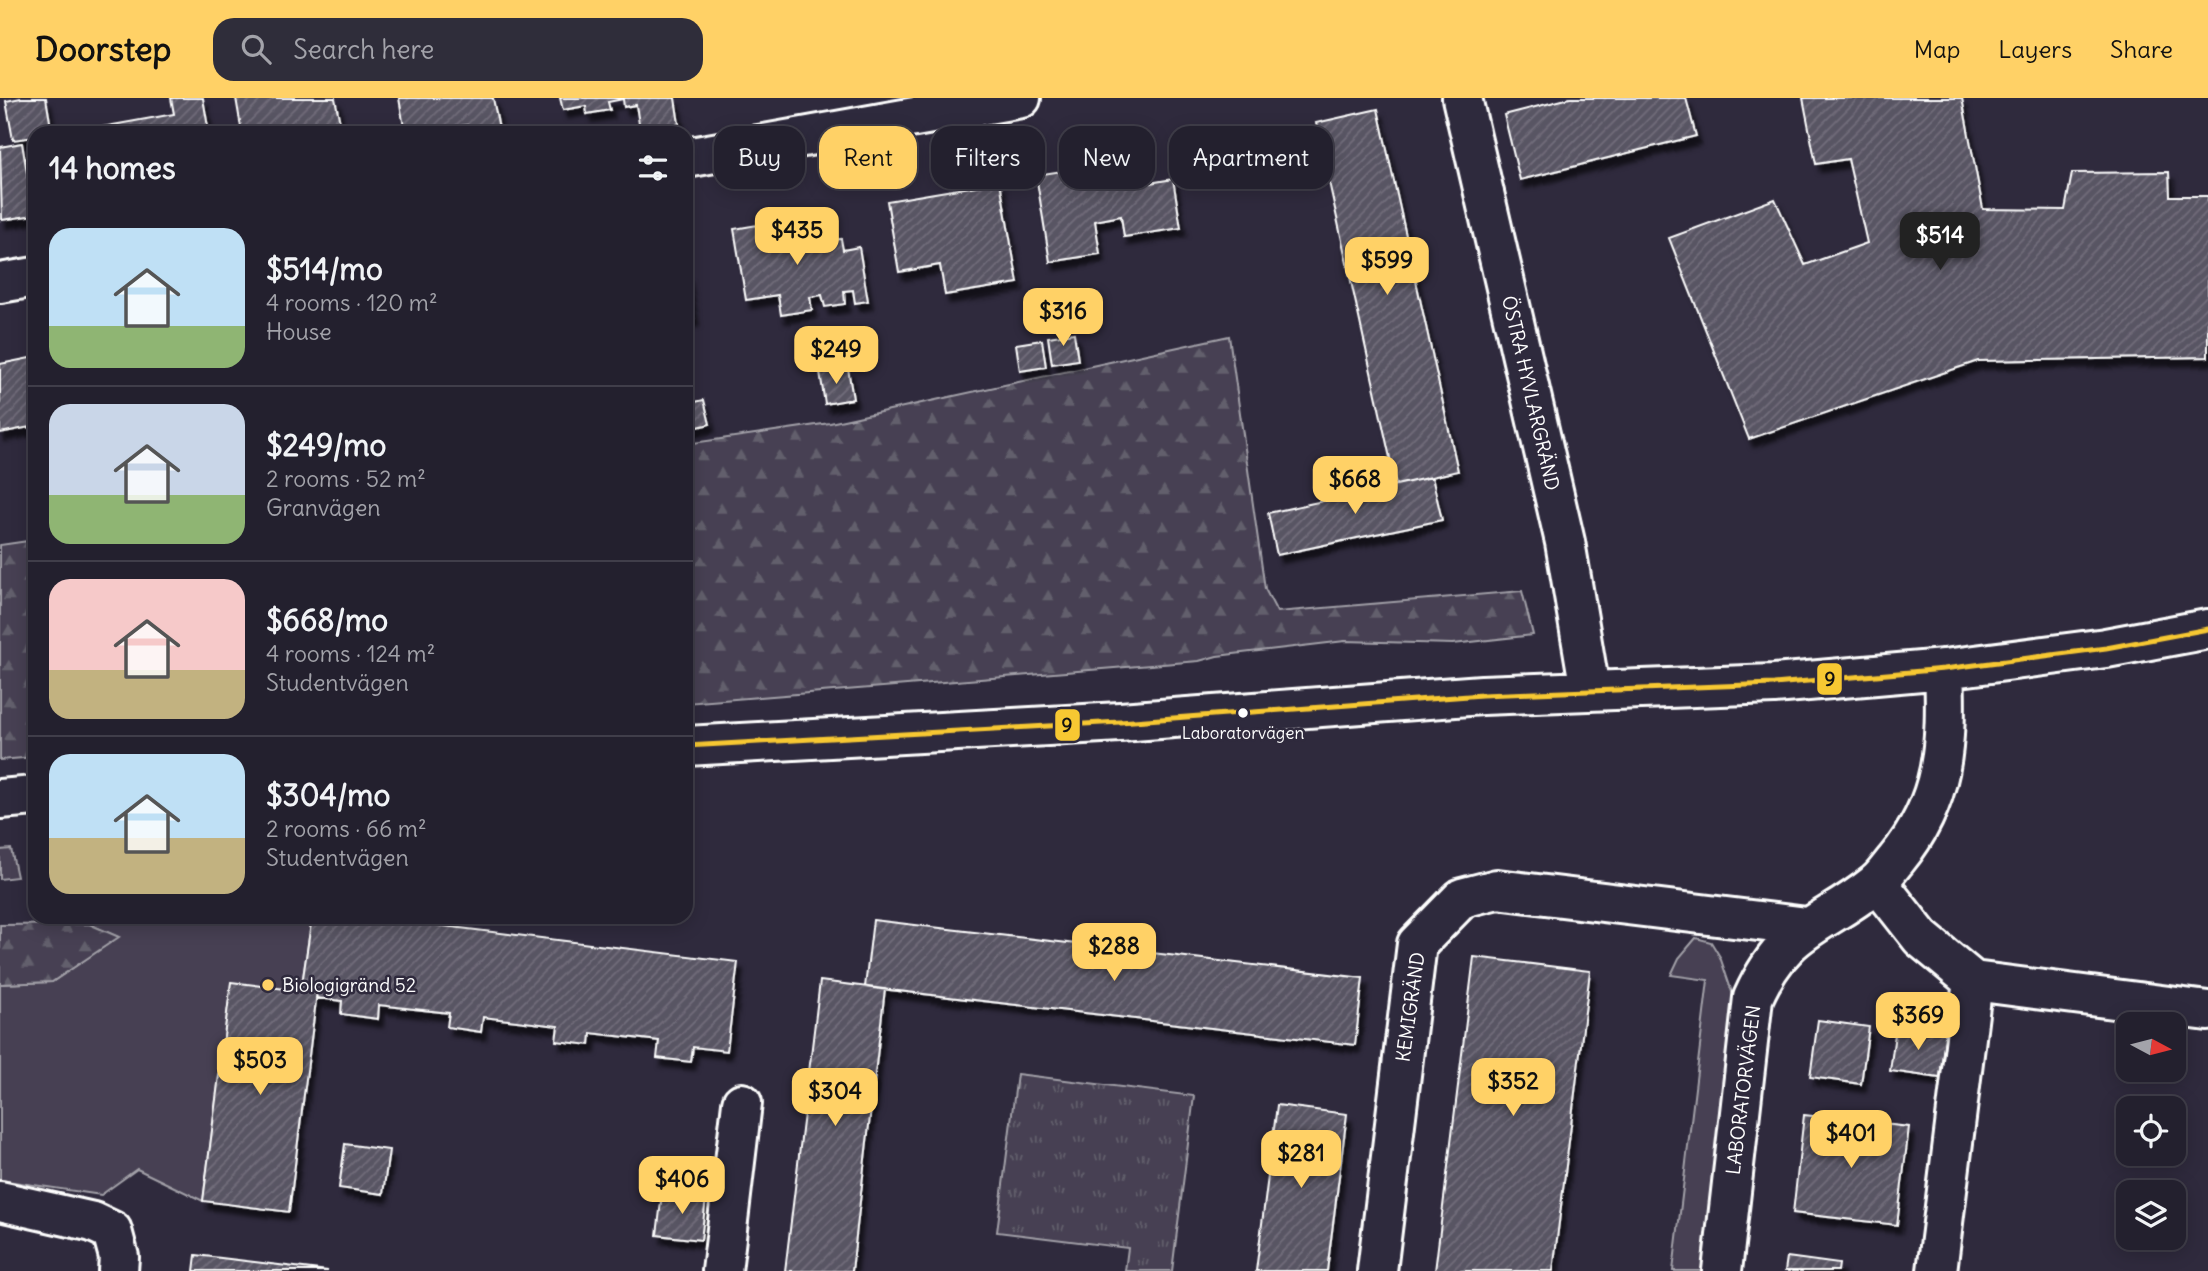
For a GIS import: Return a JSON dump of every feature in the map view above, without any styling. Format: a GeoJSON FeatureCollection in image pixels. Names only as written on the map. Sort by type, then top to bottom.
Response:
{"type":"FeatureCollection","features":[{"type":"Feature","properties":{"kind":"street"},"geometry":{"type":"LineString","coordinates":[[693,157],[1021,98]]}},
{"type":"Feature","properties":{"kind":"street","name":"ÖSTRA HYVLARGRÄND"},"geometry":{"type":"LineString","coordinates":[[1462,98],[1562,529],[1590,690]]}},
{"type":"Feature","properties":{"kind":"street"},"geometry":{"type":"LineString","coordinates":[[0,284],[28,278]]}},
{"type":"Feature","properties":{"kind":"street"},"geometry":{"type":"LineString","coordinates":[[693,746],[1120,722],[1590,690],[1774,684],[1944,669],[2106,648],[2208,629]]}},
{"type":"Feature","properties":{"kind":"street","name":"LABORATORVÄGEN"},"geometry":{"type":"LineString","coordinates":[[1722,1271],[1754,998],[1767,968],[1807,927],[1877,883],[1908,845],[1929,806],[1941,771],[1946,731],[1944,669]]}},
{"type":"Feature","properties":{"kind":"street"},"geometry":{"type":"LineString","coordinates":[[0,799],[28,797]]}},
{"type":"Feature","properties":{"kind":"street"},"geometry":{"type":"LineString","coordinates":[[1877,883],[1921,938],[1973,981],[2208,1011]]}},
{"type":"Feature","properties":{"kind":"street","name":"KEMIGRÄND"},"geometry":{"type":"LineString","coordinates":[[1377,1271],[1417,944],[1462,898],[1497,889],[1807,927]]}},
{"type":"Feature","properties":{"kind":"street"},"geometry":{"type":"LineString","coordinates":[[1937,1271],[1973,981]]}},
{"type":"Feature","properties":{"kind":"street"},"geometry":{"type":"LineString","coordinates":[[722,1271],[742,1104]]}},
{"type":"Feature","properties":{"kind":"street"},"geometry":{"type":"LineString","coordinates":[[0,1201],[93,1222],[111,1231],[119,1257],[118,1271]]}},
{"type":"Feature","properties":{"kind":"green space"},"geometry":{"type":"Polygon","coordinates":[[[1229,336],[1265,589],[1277,612],[1522,591],[1533,635],[1453,644],[1345,641],[1217,656],[1199,661],[693,702],[693,443],[830,423],[1229,336]]]}},
{"type":"Feature","properties":{"kind":"green space"},"geometry":{"type":"Polygon","coordinates":[[[28,541],[28,758],[0,760],[0,545],[28,541]]]}},
{"type":"Feature","properties":{"kind":"green space"},"geometry":{"type":"Polygon","coordinates":[[[11,849],[17,877],[0,879],[0,850],[11,849]]]}},
{"type":"Feature","properties":{"kind":"green space"},"geometry":{"type":"Polygon","coordinates":[[[89,924],[311,924],[301,991],[231,983],[203,1201],[137,1169],[101,1195],[0,1180],[0,984],[52,982],[118,937],[89,924]]]}},
{"type":"Feature","properties":{"kind":"green space"},"geometry":{"type":"Polygon","coordinates":[[[89,924],[119,937],[52,982],[0,984],[0,925],[89,924]]]}},
{"type":"Feature","properties":{"kind":"green space"},"geometry":{"type":"Polygon","coordinates":[[[1696,938],[1711,942],[1720,957],[1735,1001],[1704,1271],[1673,1271],[1708,980],[1671,975],[1679,958],[1696,938]]]}},
{"type":"Feature","properties":{"kind":"green space"},"geometry":{"type":"Polygon","coordinates":[[[1017,1074],[1194,1096],[1172,1271],[1125,1271],[1128,1248],[997,1232],[1017,1074]]]}},
{"type":"Feature","properties":{"kind":"building"},"geometry":{"type":"Polygon","coordinates":[[[46,98],[51,126],[28,126],[28,138],[13,140],[6,101],[46,98]]]}},
{"type":"Feature","properties":{"kind":"building"},"geometry":{"type":"Polygon","coordinates":[[[171,98],[203,98],[208,126],[107,126],[174,114],[171,98]]]}},
{"type":"Feature","properties":{"kind":"building"},"geometry":{"type":"Polygon","coordinates":[[[236,98],[335,98],[341,126],[241,126],[236,98]]]}},
{"type":"Feature","properties":{"kind":"building"},"geometry":{"type":"Polygon","coordinates":[[[399,98],[493,98],[498,126],[467,125],[404,126],[399,98]]]}},
{"type":"Feature","properties":{"kind":"building"},"geometry":{"type":"Polygon","coordinates":[[[560,98],[675,98],[679,124],[639,126],[636,105],[624,107],[623,99],[608,102],[610,110],[587,114],[586,106],[563,110],[560,98]]]}},
{"type":"Feature","properties":{"kind":"building"},"geometry":{"type":"Polygon","coordinates":[[[1570,98],[1686,98],[1696,136],[1520,180],[1504,115],[1570,98]]]}},
{"type":"Feature","properties":{"kind":"building"},"geometry":{"type":"Polygon","coordinates":[[[1803,98],[1962,98],[1983,209],[2065,210],[2072,173],[2169,172],[2170,196],[2208,196],[2208,357],[1978,361],[1749,439],[1669,238],[1775,199],[1805,265],[1867,243],[1848,159],[1816,164],[1803,98]]]}},
{"type":"Feature","properties":{"kind":"building"},"geometry":{"type":"Polygon","coordinates":[[[1378,109],[1458,471],[1396,485],[1331,189],[1333,189],[1333,126],[1317,126],[1316,123],[1378,109]]]}},
{"type":"Feature","properties":{"kind":"building"},"geometry":{"type":"Polygon","coordinates":[[[22,143],[28,179],[28,216],[2,220],[0,147],[22,143]]]}},
{"type":"Feature","properties":{"kind":"building"},"geometry":{"type":"Polygon","coordinates":[[[1059,172],[1059,189],[1155,189],[1155,182],[1169,180],[1169,189],[1175,189],[1181,228],[1124,237],[1121,216],[1095,221],[1100,254],[1050,262],[1038,189],[1045,189],[1045,174],[1059,172]]]}},
{"type":"Feature","properties":{"kind":"building"},"geometry":{"type":"Polygon","coordinates":[[[958,189],[1001,189],[1018,283],[945,295],[940,265],[899,272],[887,201],[958,189]]]}},
{"type":"Feature","properties":{"kind":"building"},"geometry":{"type":"Polygon","coordinates":[[[798,218],[803,245],[841,239],[843,250],[859,247],[868,301],[855,303],[853,290],[844,291],[845,304],[825,307],[822,295],[810,297],[812,310],[781,315],[778,295],[746,300],[734,229],[798,218]]]}},
{"type":"Feature","properties":{"kind":"building"},"geometry":{"type":"Polygon","coordinates":[[[1074,333],[1078,360],[1052,364],[1048,337],[1074,333]]]}},
{"type":"Feature","properties":{"kind":"building"},"geometry":{"type":"Polygon","coordinates":[[[1042,340],[1046,367],[1020,371],[1016,344],[1042,340]]]}},
{"type":"Feature","properties":{"kind":"building"},"geometry":{"type":"Polygon","coordinates":[[[28,358],[28,427],[0,433],[0,364],[28,358]]]}},
{"type":"Feature","properties":{"kind":"building"},"geometry":{"type":"Polygon","coordinates":[[[848,368],[853,399],[825,404],[820,372],[848,368]]]}},
{"type":"Feature","properties":{"kind":"building"},"geometry":{"type":"Polygon","coordinates":[[[704,400],[710,424],[693,428],[693,402],[704,400]]]}},
{"type":"Feature","properties":{"kind":"building"},"geometry":{"type":"Polygon","coordinates":[[[1432,477],[1442,520],[1277,555],[1268,513],[1432,477]]]}},
{"type":"Feature","properties":{"kind":"building"},"geometry":{"type":"Polygon","coordinates":[[[873,920],[1363,978],[1355,1045],[865,987],[873,920]]]}},
{"type":"Feature","properties":{"kind":"building"},"geometry":{"type":"Polygon","coordinates":[[[311,924],[427,924],[738,962],[727,1051],[693,1047],[691,1062],[657,1058],[659,1041],[591,1033],[590,1045],[556,1041],[558,1026],[483,1017],[481,1032],[447,1027],[449,1013],[379,1005],[378,1019],[341,1014],[342,1001],[316,998],[317,993],[301,991],[311,924]]]}},
{"type":"Feature","properties":{"kind":"building"},"geometry":{"type":"Polygon","coordinates":[[[1474,957],[1590,971],[1553,1271],[1435,1271],[1474,957]]]}},
{"type":"Feature","properties":{"kind":"building"},"geometry":{"type":"Polygon","coordinates":[[[820,981],[885,989],[852,1271],[785,1271],[820,981]]]}},
{"type":"Feature","properties":{"kind":"building"},"geometry":{"type":"Polygon","coordinates":[[[231,982],[317,993],[289,1212],[203,1201],[231,982]]]}},
{"type":"Feature","properties":{"kind":"building"},"geometry":{"type":"Polygon","coordinates":[[[1818,1020],[1869,1027],[1861,1084],[1810,1077],[1818,1020]]]}},
{"type":"Feature","properties":{"kind":"building"},"geometry":{"type":"Polygon","coordinates":[[[1896,1026],[1946,1033],[1940,1078],[1890,1071],[1896,1026]]]}},
{"type":"Feature","properties":{"kind":"building"},"geometry":{"type":"Polygon","coordinates":[[[1277,1105],[1347,1114],[1327,1271],[1256,1271],[1277,1105]]]}},
{"type":"Feature","properties":{"kind":"building"},"geometry":{"type":"Polygon","coordinates":[[[1804,1115],[1909,1127],[1897,1225],[1793,1213],[1804,1115]]]}},
{"type":"Feature","properties":{"kind":"building"},"geometry":{"type":"Polygon","coordinates":[[[345,1144],[389,1150],[383,1194],[339,1188],[345,1144]]]}},
{"type":"Feature","properties":{"kind":"building"},"geometry":{"type":"Polygon","coordinates":[[[662,1193],[706,1198],[701,1240],[657,1235],[662,1193]]]}},
{"type":"Feature","properties":{"kind":"building"},"geometry":{"type":"Polygon","coordinates":[[[196,1255],[328,1271],[194,1271],[196,1255]]]}},
{"type":"Feature","properties":{"kind":"building"},"geometry":{"type":"Polygon","coordinates":[[[1787,1257],[1839,1264],[1838,1271],[1785,1271],[1787,1257]]]}},
{"type":"Feature","properties":{"kind":"transit line","name":"9"},"geometry":{"type":"LineString","coordinates":[[693,746],[1120,722],[1482,695],[1774,684],[1944,669],[2106,648],[2208,629]]}},
{"type":"Feature","properties":{"kind":"place","name":"Laboratorvägen"},"geometry":{"type":"Point","coordinates":[1243,713]}},
{"type":"Feature","properties":{"kind":"place","name":"Biologigränd 52"},"geometry":{"type":"Point","coordinates":[268,985]}}]}
